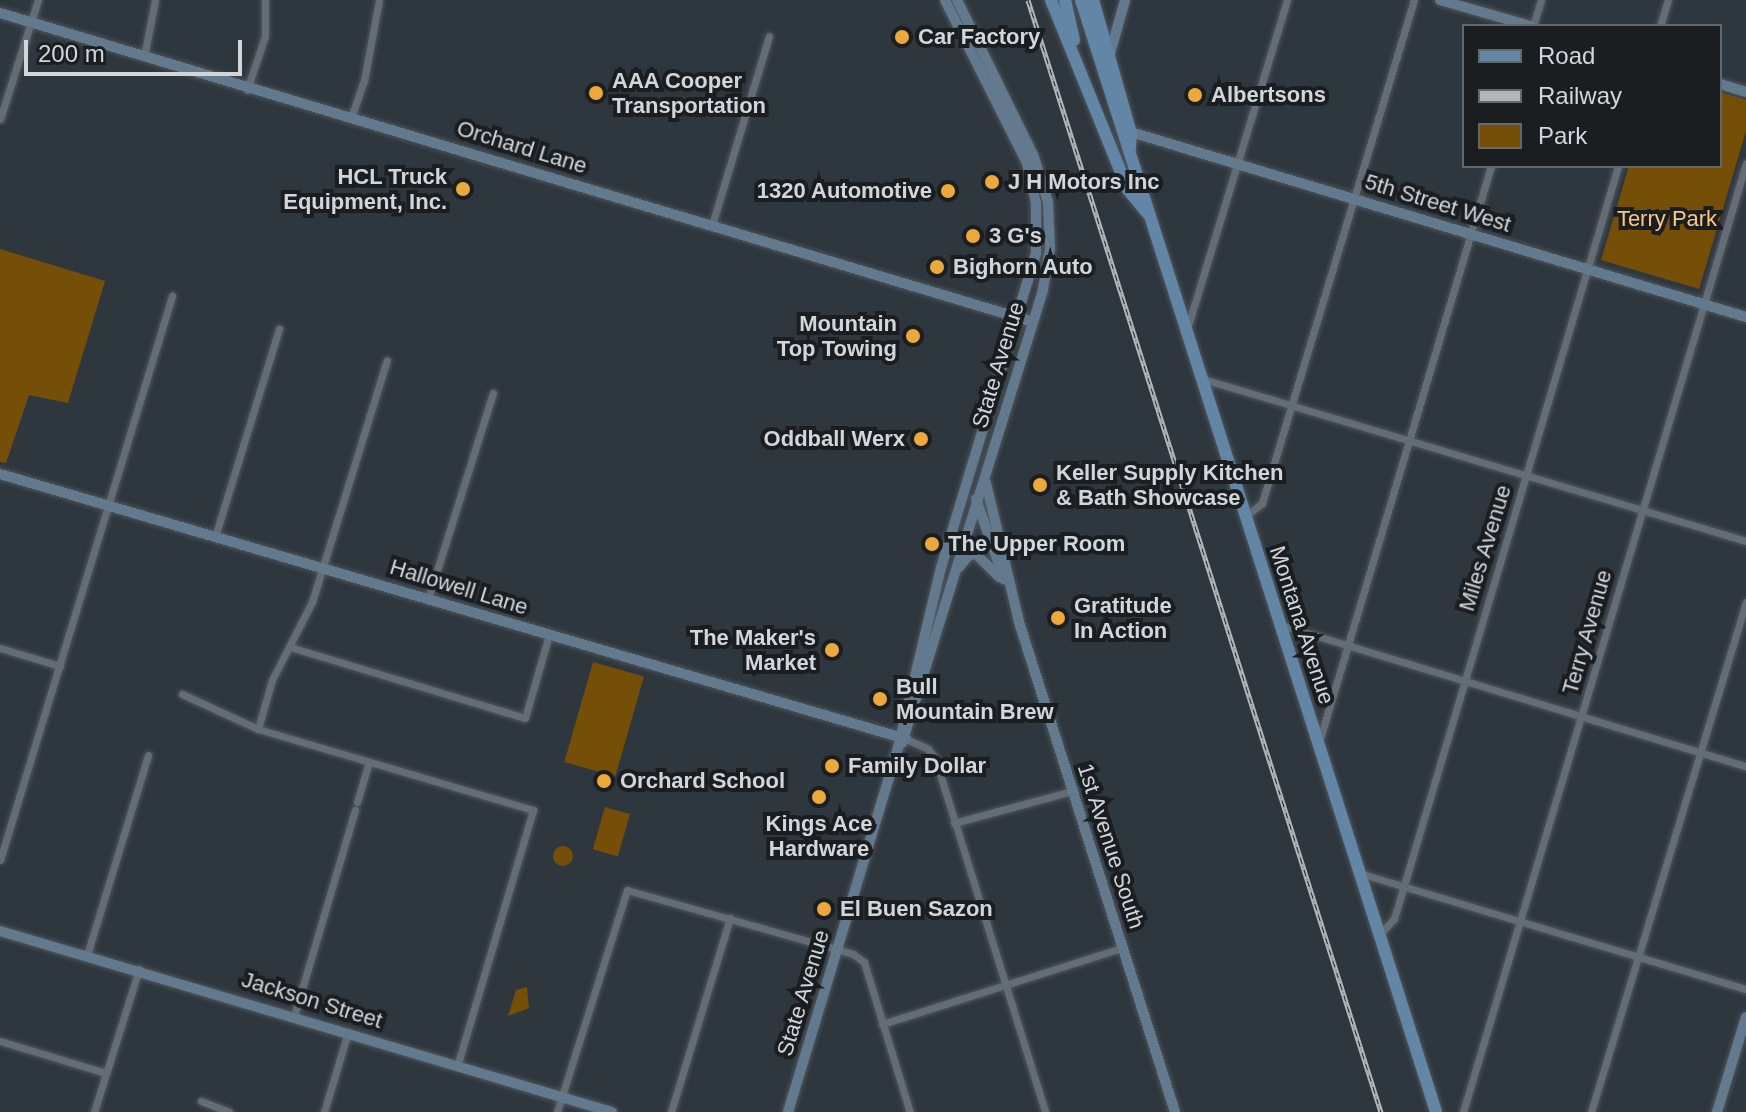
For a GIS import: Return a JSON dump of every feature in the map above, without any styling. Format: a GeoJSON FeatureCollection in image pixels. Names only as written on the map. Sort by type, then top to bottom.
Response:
{"type":"FeatureCollection","features":[{"type":"Feature","properties":{"kind":"main road"},"geometry":{"type":"LineString","coordinates":[[1051,0],[1128,190],[1154,224]]}},
{"type":"Feature","properties":{"kind":"main road"},"geometry":{"type":"LineString","coordinates":[[1065,0],[1081,71]]}},
{"type":"Feature","properties":{"kind":"main road","name":"Montana Avenue"},"geometry":{"type":"LineString","coordinates":[[1081,0],[1118,129],[1130,149],[1436,1112]]}},
{"type":"Feature","properties":{"kind":"main road","name":"Montana Avenue"},"geometry":{"type":"LineString","coordinates":[[1093,0],[1131,133],[1130,149]]}},
{"type":"Feature","properties":{"kind":"street"},"geometry":{"type":"LineString","coordinates":[[0,119],[38,0]]}},
{"type":"Feature","properties":{"kind":"street"},"geometry":{"type":"LineString","coordinates":[[144,57],[155,0]]}},
{"type":"Feature","properties":{"kind":"street"},"geometry":{"type":"LineString","coordinates":[[247,90],[265,36],[265,0]]}},
{"type":"Feature","properties":{"kind":"street"},"geometry":{"type":"LineString","coordinates":[[351,118],[364,81],[379,0]]}},
{"type":"Feature","properties":{"kind":"street","name":"State Avenue"},"geometry":{"type":"LineString","coordinates":[[900,741],[941,568],[1036,253],[1032,182],[945,0]]}},
{"type":"Feature","properties":{"kind":"street","name":"State Avenue"},"geometry":{"type":"LineString","coordinates":[[788,1112],[948,586],[1033,322],[1050,248],[1045,187],[957,0]]}},
{"type":"Feature","properties":{"kind":"street"},"geometry":{"type":"LineString","coordinates":[[1108,59],[1125,0]]}},
{"type":"Feature","properties":{"kind":"street"},"geometry":{"type":"LineString","coordinates":[[1187,328],[1287,0]]}},
{"type":"Feature","properties":{"kind":"street"},"geometry":{"type":"LineString","coordinates":[[1246,516],[1262,503],[1414,0]]}},
{"type":"Feature","properties":{"kind":"street"},"geometry":{"type":"LineString","coordinates":[[1440,0],[1525,24]]}},
{"type":"Feature","properties":{"kind":"street"},"geometry":{"type":"LineString","coordinates":[[1533,24],[1541,0]]}},
{"type":"Feature","properties":{"kind":"street"},"geometry":{"type":"LineString","coordinates":[[1661,24],[1668,0]]}},
{"type":"Feature","properties":{"kind":"street","name":"Orchard Lane"},"geometry":{"type":"LineString","coordinates":[[0,13],[247,90],[351,118],[1033,322]]}},
{"type":"Feature","properties":{"kind":"street"},"geometry":{"type":"LineString","coordinates":[[712,225],[769,36]]}},
{"type":"Feature","properties":{"kind":"street"},"geometry":{"type":"LineString","coordinates":[[1722,85],[1746,92]]}},
{"type":"Feature","properties":{"kind":"street","name":"5th Street West"},"geometry":{"type":"LineString","coordinates":[[1118,129],[1746,317]]}},
{"type":"Feature","properties":{"kind":"street","name":"Terry Avenue"},"geometry":{"type":"LineString","coordinates":[[1463,1112],[1746,163]]}},
{"type":"Feature","properties":{"kind":"street"},"geometry":{"type":"LineString","coordinates":[[1319,744],[1490,168]]}},
{"type":"Feature","properties":{"kind":"street","name":"Miles Avenue"},"geometry":{"type":"LineString","coordinates":[[1379,935],[1391,925],[1404,885],[1617,168]]}},
{"type":"Feature","properties":{"kind":"street"},"geometry":{"type":"LineString","coordinates":[[0,860],[172,296]]}},
{"type":"Feature","properties":{"kind":"street"},"geometry":{"type":"LineString","coordinates":[[215,537],[279,329]]}},
{"type":"Feature","properties":{"kind":"street"},"geometry":{"type":"LineString","coordinates":[[258,729],[272,680],[312,602],[387,360]]}},
{"type":"Feature","properties":{"kind":"street"},"geometry":{"type":"LineString","coordinates":[[1203,379],[1746,541]]}},
{"type":"Feature","properties":{"kind":"street","name":"1st Avenue South"},"geometry":{"type":"LineString","coordinates":[[996,391],[974,481],[977,501],[1010,591],[1175,1112]]}},
{"type":"Feature","properties":{"kind":"street"},"geometry":{"type":"LineString","coordinates":[[428,599],[493,393]]}},
{"type":"Feature","properties":{"kind":"street","name":"1st Avenue South"},"geometry":{"type":"LineString","coordinates":[[986,473],[987,498],[1010,591]]}},
{"type":"Feature","properties":{"kind":"street","name":"Hallowell Lane"},"geometry":{"type":"LineString","coordinates":[[0,474],[900,741]]}},
{"type":"Feature","properties":{"kind":"street"},"geometry":{"type":"LineString","coordinates":[[948,586],[972,554],[984,560],[1010,591]]}},
{"type":"Feature","properties":{"kind":"street"},"geometry":{"type":"LineString","coordinates":[[1591,1112],[1746,602]]}},
{"type":"Feature","properties":{"kind":"street"},"geometry":{"type":"LineString","coordinates":[[1281,625],[1348,648],[1746,766]]}},
{"type":"Feature","properties":{"kind":"street"},"geometry":{"type":"LineString","coordinates":[[290,647],[525,718],[549,635]]}},
{"type":"Feature","properties":{"kind":"street"},"geometry":{"type":"LineString","coordinates":[[0,648],[60,666]]}},
{"type":"Feature","properties":{"kind":"street"},"geometry":{"type":"LineString","coordinates":[[182,694],[258,729],[533,810],[458,1064]]}},
{"type":"Feature","properties":{"kind":"street"},"geometry":{"type":"LineString","coordinates":[[900,741],[928,749],[935,758],[1045,1112]]}},
{"type":"Feature","properties":{"kind":"street"},"geometry":{"type":"LineString","coordinates":[[87,955],[148,755]]}},
{"type":"Feature","properties":{"kind":"street"},"geometry":{"type":"LineString","coordinates":[[294,1016],[369,762]]}},
{"type":"Feature","properties":{"kind":"street"},"geometry":{"type":"LineString","coordinates":[[954,823],[1072,791]]}},
{"type":"Feature","properties":{"kind":"street"},"geometry":{"type":"LineString","coordinates":[[1359,873],[1746,989]]}},
{"type":"Feature","properties":{"kind":"street"},"geometry":{"type":"LineString","coordinates":[[557,1112],[624,894],[632,891],[838,949],[864,962],[910,1112]]}},
{"type":"Feature","properties":{"kind":"street"},"geometry":{"type":"LineString","coordinates":[[671,1112],[730,918]]}},
{"type":"Feature","properties":{"kind":"street","name":"Jackson Street"},"geometry":{"type":"LineString","coordinates":[[0,931],[139,969],[612,1112]]}},
{"type":"Feature","properties":{"kind":"street"},"geometry":{"type":"LineString","coordinates":[[882,1024],[1122,948]]}},
{"type":"Feature","properties":{"kind":"street"},"geometry":{"type":"LineString","coordinates":[[94,1112],[139,969]]}},
{"type":"Feature","properties":{"kind":"street"},"geometry":{"type":"LineString","coordinates":[[1717,1112],[1746,1017]]}},
{"type":"Feature","properties":{"kind":"street"},"geometry":{"type":"LineString","coordinates":[[324,1112],[348,1032]]}},
{"type":"Feature","properties":{"kind":"street"},"geometry":{"type":"LineString","coordinates":[[0,1041],[106,1073]]}},
{"type":"Feature","properties":{"kind":"street"},"geometry":{"type":"LineString","coordinates":[[201,1101],[229,1112]]}},
{"type":"Feature","properties":{"kind":"green space","name":"Terry Park"},"geometry":{"type":"Polygon","coordinates":[[[1722,93],[1746,100],[1746,131],[1699,289],[1601,260],[1628,168],[1722,168],[1722,93]]]}},
{"type":"Feature","properties":{"kind":"green space"},"geometry":{"type":"Polygon","coordinates":[[[0,249],[105,281],[68,403],[29,395],[6,463],[0,462],[0,249]]]}},
{"type":"Feature","properties":{"kind":"green space"},"geometry":{"type":"Polygon","coordinates":[[[593,662],[644,677],[615,777],[564,762],[593,662]]]}},
{"type":"Feature","properties":{"kind":"green space"},"geometry":{"type":"Polygon","coordinates":[[[605,807],[630,814],[618,856],[593,849],[605,807]]]}},
{"type":"Feature","properties":{"kind":"green space"},"geometry":{"type":"Polygon","coordinates":[[[563,846],[570,849],[573,856],[570,863],[563,866],[556,863],[553,856],[556,849],[563,846]]]}},
{"type":"Feature","properties":{"kind":"green space"},"geometry":{"type":"Polygon","coordinates":[[[527,987],[529,1008],[508,1016],[516,990],[527,987]]]}},
{"type":"Feature","properties":{"kind":"railway"},"geometry":{"type":"LineString","coordinates":[[1028,0],[1381,1112]]}},
{"type":"Feature","properties":{"kind":"place","name":"Car Factory"},"geometry":{"type":"Point","coordinates":[902,37]}},
{"type":"Feature","properties":{"kind":"place","name":"AAA Cooper Transportation"},"geometry":{"type":"Point","coordinates":[596,93]}},
{"type":"Feature","properties":{"kind":"place","name":"Albertsons"},"geometry":{"type":"Point","coordinates":[1195,95]}},
{"type":"Feature","properties":{"kind":"place","name":"J H Motors Inc"},"geometry":{"type":"Point","coordinates":[992,182]}},
{"type":"Feature","properties":{"kind":"place","name":"HCL Truck Equipment, Inc."},"geometry":{"type":"Point","coordinates":[463,189]}},
{"type":"Feature","properties":{"kind":"place","name":"1320 Automotive"},"geometry":{"type":"Point","coordinates":[948,191]}},
{"type":"Feature","properties":{"kind":"place","name":"3 G's"},"geometry":{"type":"Point","coordinates":[973,236]}},
{"type":"Feature","properties":{"kind":"place","name":"Bighorn Auto"},"geometry":{"type":"Point","coordinates":[937,267]}},
{"type":"Feature","properties":{"kind":"place","name":"Mountain Top Towing"},"geometry":{"type":"Point","coordinates":[913,336]}},
{"type":"Feature","properties":{"kind":"place","name":"Oddball Werx"},"geometry":{"type":"Point","coordinates":[921,439]}},
{"type":"Feature","properties":{"kind":"place","name":"Keller Supply Kitchen & Bath Showcase"},"geometry":{"type":"Point","coordinates":[1040,485]}},
{"type":"Feature","properties":{"kind":"place","name":"The Upper Room"},"geometry":{"type":"Point","coordinates":[932,544]}},
{"type":"Feature","properties":{"kind":"place","name":"Gratitude In Action"},"geometry":{"type":"Point","coordinates":[1058,618]}},
{"type":"Feature","properties":{"kind":"place","name":"The Maker's Market"},"geometry":{"type":"Point","coordinates":[832,650]}},
{"type":"Feature","properties":{"kind":"place","name":"Bull Mountain Brew"},"geometry":{"type":"Point","coordinates":[880,699]}},
{"type":"Feature","properties":{"kind":"place","name":"Family Dollar"},"geometry":{"type":"Point","coordinates":[832,766]}},
{"type":"Feature","properties":{"kind":"place","name":"Orchard School"},"geometry":{"type":"Point","coordinates":[604,781]}},
{"type":"Feature","properties":{"kind":"place","name":"Kings Ace Hardware"},"geometry":{"type":"Point","coordinates":[819,797]}},
{"type":"Feature","properties":{"kind":"place","name":"El Buen Sazon"},"geometry":{"type":"Point","coordinates":[824,909]}}]}
